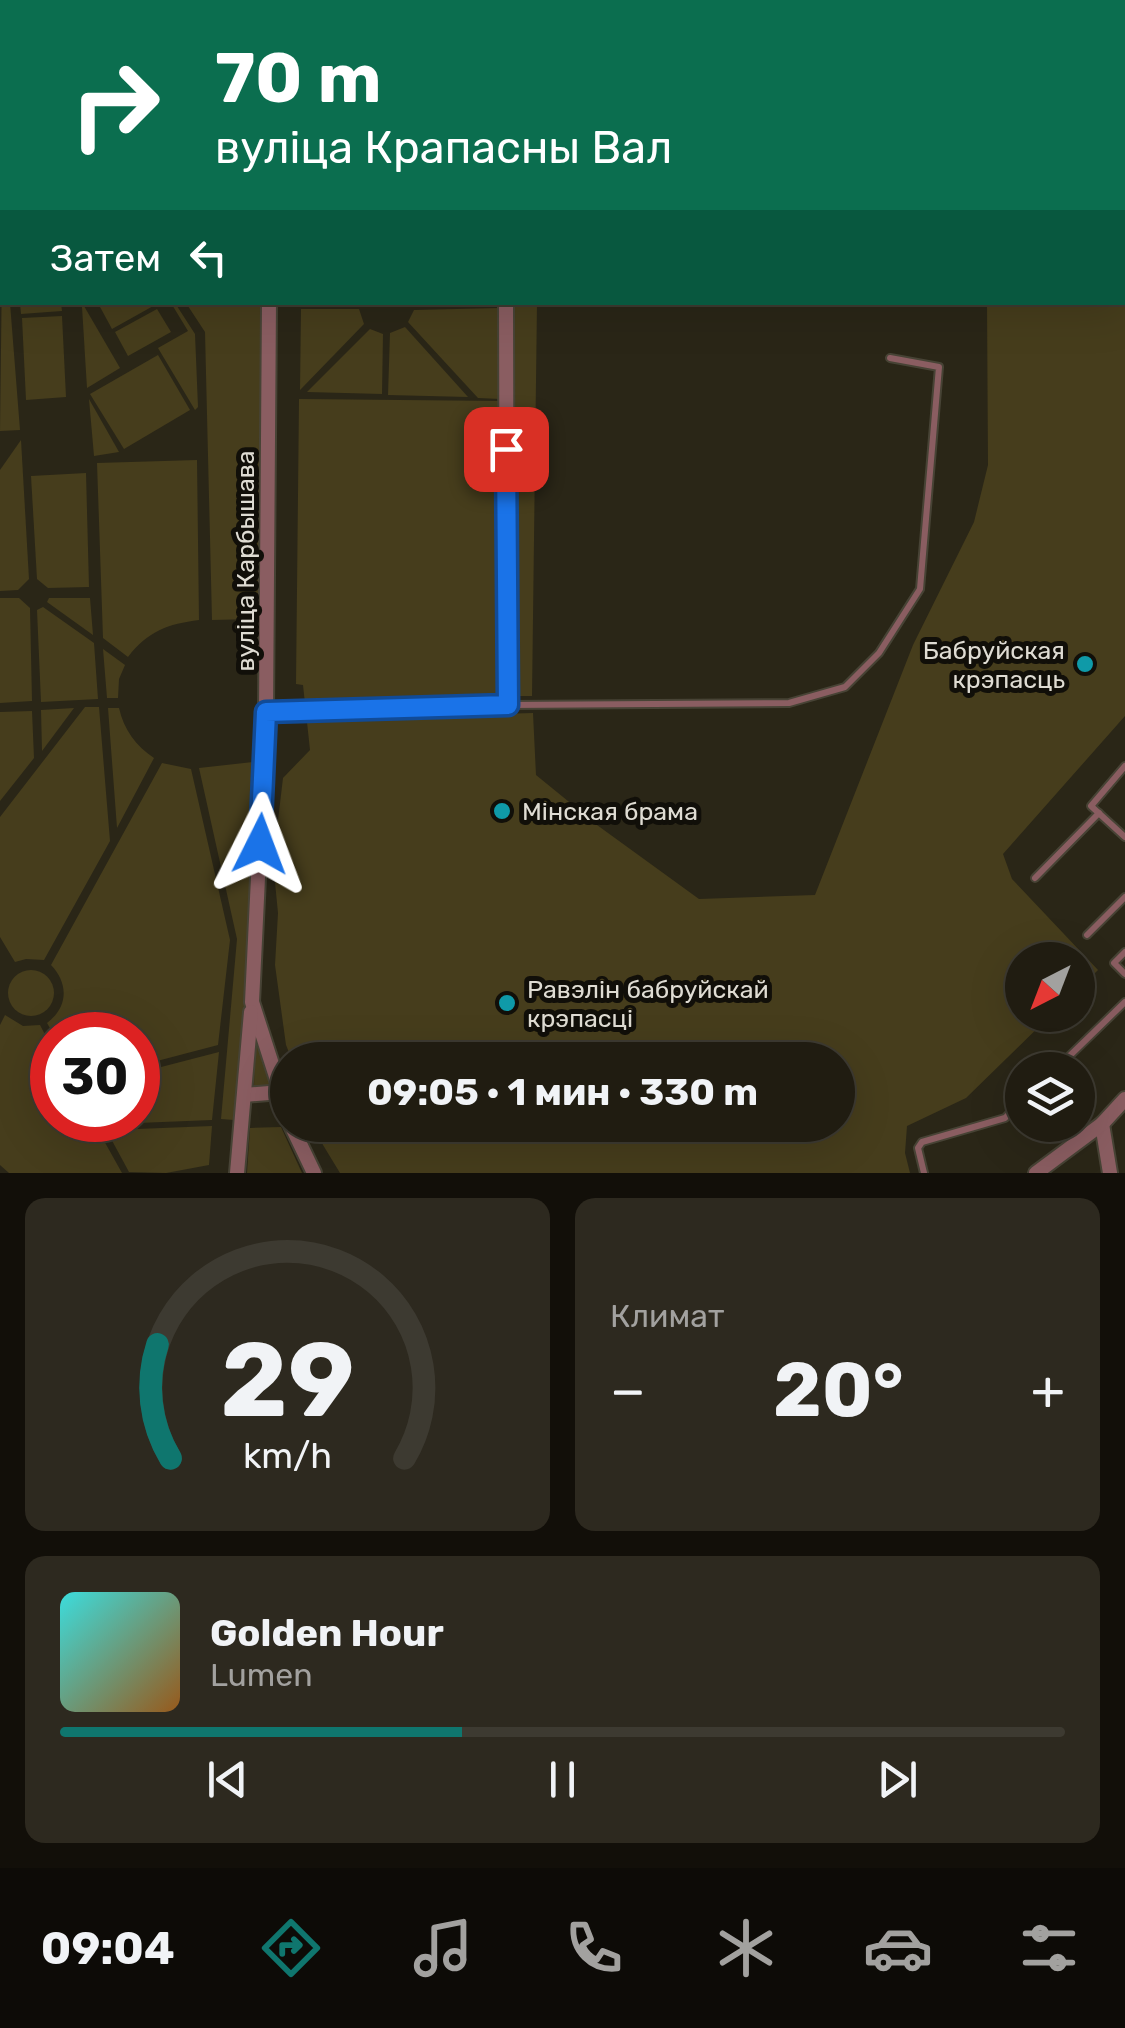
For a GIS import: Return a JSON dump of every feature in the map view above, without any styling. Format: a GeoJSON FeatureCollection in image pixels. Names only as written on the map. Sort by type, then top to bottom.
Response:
{"type":"FeatureCollection","features":[{"type":"Feature","properties":{"kind":"street","name":"вуліца Карбышава"},"geometry":{"type":"LineString","coordinates":[[269,305],[266,712],[252,1002],[270,1060]]}},
{"type":"Feature","properties":{"kind":"street"},"geometry":{"type":"LineString","coordinates":[[506,305],[508,705]]}},
{"type":"Feature","properties":{"kind":"street"},"geometry":{"type":"LineString","coordinates":[[236,1173],[252,1002]]}},
{"type":"Feature","properties":{"kind":"street"},"geometry":{"type":"LineString","coordinates":[[244,1095],[270,1093]]}},
{"type":"Feature","properties":{"kind":"street"},"geometry":{"type":"LineString","coordinates":[[1036,1173],[1102,1124],[1125,1099]]}},
{"type":"Feature","properties":{"kind":"street"},"geometry":{"type":"LineString","coordinates":[[1102,1124],[1110,1173]]}},
{"type":"Feature","properties":{"kind":"street"},"geometry":{"type":"LineString","coordinates":[[299,1142],[314,1173]]}},
{"type":"Feature","properties":{"kind":"lane"},"geometry":{"type":"LineString","coordinates":[[266,712],[790,702],[845,686],[879,654],[920,589],[938,367],[890,358]]}},
{"type":"Feature","properties":{"kind":"lane"},"geometry":{"type":"LineString","coordinates":[[1125,766],[1091,806],[1125,837]]}},
{"type":"Feature","properties":{"kind":"lane"},"geometry":{"type":"LineString","coordinates":[[1115,778],[1125,788]]}},
{"type":"Feature","properties":{"kind":"lane"},"geometry":{"type":"LineString","coordinates":[[1034,878],[1099,813]]}},
{"type":"Feature","properties":{"kind":"lane"},"geometry":{"type":"LineString","coordinates":[[1087,934],[1125,897]]}},
{"type":"Feature","properties":{"kind":"lane"},"geometry":{"type":"LineString","coordinates":[[1125,952],[1114,963],[1125,974]]}},
{"type":"Feature","properties":{"kind":"lane"},"geometry":{"type":"LineString","coordinates":[[1074,1052],[1125,1002]]}},
{"type":"Feature","properties":{"kind":"lane"},"geometry":{"type":"LineString","coordinates":[[924,1173],[918,1148],[922,1142],[1005,1117]]}},
{"type":"Feature","properties":{"kind":"shaded area"},"geometry":{"type":"Polygon","coordinates":[[[2,305],[10,305],[20,430],[0,431],[2,305]]]}},
{"type":"Feature","properties":{"kind":"shaded area"},"geometry":{"type":"Polygon","coordinates":[[[20,305],[61,305],[62,311],[21,314],[20,305]]]}},
{"type":"Feature","properties":{"kind":"shaded area"},"geometry":{"type":"Polygon","coordinates":[[[99,305],[155,305],[112,329],[99,305]]]}},
{"type":"Feature","properties":{"kind":"shaded area"},"geometry":{"type":"Polygon","coordinates":[[[172,305],[176,305],[195,334],[195,410],[158,348],[188,331],[172,305]]]}},
{"type":"Feature","properties":{"kind":"shaded area"},"geometry":{"type":"Polygon","coordinates":[[[187,305],[265,305],[264,661],[254,661],[254,619],[212,620],[205,332],[187,305]]]}},
{"type":"Feature","properties":{"kind":"shaded area"},"geometry":{"type":"Polygon","coordinates":[[[514,305],[537,305],[532,696],[515,696],[514,305]]]}},
{"type":"Feature","properties":{"kind":"shaded area"},"geometry":{"type":"Polygon","coordinates":[[[987,305],[1125,305],[1125,716],[1003,854],[1012,879],[1072,942],[1005,942],[1005,1032],[1034,1032],[1013,1052],[1005,1052],[1005,1060],[966,1098],[907,1126],[905,1153],[910,1173],[340,1173],[322,1142],[855,1142],[855,1042],[286,1042],[275,965],[278,913],[273,862],[283,778],[310,750],[303,685],[296,684],[299,399],[502,401],[500,714],[533,713],[536,775],[579,810],[592,811],[597,825],[699,899],[815,895],[913,645],[974,522],[988,465],[987,305]]]}},
{"type":"Feature","properties":{"kind":"shaded area"},"geometry":{"type":"Polygon","coordinates":[[[82,307],[120,368],[87,388],[82,307]]]}},
{"type":"Feature","properties":{"kind":"shaded area"},"geometry":{"type":"Polygon","coordinates":[[[499,308],[500,399],[478,398],[408,322],[414,310],[499,308]]]}},
{"type":"Feature","properties":{"kind":"shaded area"},"geometry":{"type":"Polygon","coordinates":[[[157,309],[171,332],[128,356],[115,332],[157,309]]]}},
{"type":"Feature","properties":{"kind":"shaded area"},"geometry":{"type":"Polygon","coordinates":[[[301,309],[359,309],[364,324],[300,390],[301,309]]]}},
{"type":"Feature","properties":{"kind":"shaded area"},"geometry":{"type":"Polygon","coordinates":[[[62,316],[66,397],[26,400],[22,318],[62,316]]]}},
{"type":"Feature","properties":{"kind":"shaded area"},"geometry":{"type":"Polygon","coordinates":[[[405,327],[468,397],[388,395],[390,333],[405,327]]]}},
{"type":"Feature","properties":{"kind":"shaded area"},"geometry":{"type":"Polygon","coordinates":[[[370,329],[383,334],[382,394],[307,392],[370,329]]]}},
{"type":"Feature","properties":{"kind":"shaded area"},"geometry":{"type":"Polygon","coordinates":[[[158,355],[190,410],[124,449],[90,394],[158,355]]]}},
{"type":"Feature","properties":{"kind":"shaded area"},"geometry":{"type":"Polygon","coordinates":[[[89,399],[119,452],[94,456],[89,399]]]}},
{"type":"Feature","properties":{"kind":"shaded area"},"geometry":{"type":"Polygon","coordinates":[[[21,440],[29,579],[18,590],[0,591],[0,470],[21,440]]]}},
{"type":"Feature","properties":{"kind":"shaded area"},"geometry":{"type":"Polygon","coordinates":[[[197,460],[199,620],[159,630],[128,657],[103,638],[97,463],[197,460]]]}},
{"type":"Feature","properties":{"kind":"shaded area"},"geometry":{"type":"Polygon","coordinates":[[[86,473],[89,587],[48,588],[37,579],[31,476],[86,473]]]}},
{"type":"Feature","properties":{"kind":"shaded area"},"geometry":{"type":"Polygon","coordinates":[[[0,598],[19,598],[30,608],[32,701],[0,703],[0,598]]]}},
{"type":"Feature","properties":{"kind":"shaded area"},"geometry":{"type":"Polygon","coordinates":[[[49,598],[90,598],[93,635],[47,602],[49,598]]]}},
{"type":"Feature","properties":{"kind":"shaded area"},"geometry":{"type":"Polygon","coordinates":[[[43,607],[94,643],[98,699],[41,702],[37,610],[43,607]]]}},
{"type":"Feature","properties":{"kind":"shaded area"},"geometry":{"type":"Polygon","coordinates":[[[103,649],[125,665],[118,698],[107,698],[103,649]]]}},
{"type":"Feature","properties":{"kind":"shaded area"},"geometry":{"type":"Polygon","coordinates":[[[85,707],[99,707],[110,841],[44,960],[15,962],[0,937],[0,817],[85,707]]]}},
{"type":"Feature","properties":{"kind":"shaded area"},"geometry":{"type":"Polygon","coordinates":[[[74,708],[42,751],[41,710],[74,708]]]}},
{"type":"Feature","properties":{"kind":"shaded area"},"geometry":{"type":"Polygon","coordinates":[[[108,708],[119,708],[132,737],[154,758],[117,828],[108,708]]]}},
{"type":"Feature","properties":{"kind":"shaded area"},"geometry":{"type":"Polygon","coordinates":[[[32,711],[34,758],[0,801],[0,712],[32,711]]]}},
{"type":"Feature","properties":{"kind":"shaded area"},"geometry":{"type":"Polygon","coordinates":[[[254,727],[262,727],[248,1000],[234,1120],[221,1119],[237,939],[199,768],[253,762],[254,727]]]}},
{"type":"Feature","properties":{"kind":"shaded area"},"geometry":{"type":"Polygon","coordinates":[[[162,763],[191,769],[230,940],[218,1045],[160,1060],[160,1012],[58,1012],[63,987],[51,965],[162,763]]]}},
{"type":"Feature","properties":{"kind":"shaded area"},"geometry":{"type":"Polygon","coordinates":[[[22,972],[40,972],[52,984],[52,1002],[43,1012],[22,1014],[10,1002],[10,984],[22,972]]]}},
{"type":"Feature","properties":{"kind":"shaded area"},"geometry":{"type":"Polygon","coordinates":[[[5,1015],[23,1026],[30,1026],[30,1142],[105,1142],[122,1173],[9,1173],[0,1165],[0,1025],[5,1015]]]}},
{"type":"Feature","properties":{"kind":"shaded area"},"geometry":{"type":"Polygon","coordinates":[[[260,1038],[270,1086],[254,1088],[255,1039],[260,1038]]]}},
{"type":"Feature","properties":{"kind":"shaded area"},"geometry":{"type":"Polygon","coordinates":[[[219,1052],[212,1120],[160,1122],[160,1067],[219,1052]]]}},
{"type":"Feature","properties":{"kind":"shaded area"},"geometry":{"type":"Polygon","coordinates":[[[212,1126],[209,1165],[166,1173],[129,1172],[113,1142],[160,1142],[160,1128],[212,1126]]]}},
{"type":"Feature","properties":{"kind":"shaded area"},"geometry":{"type":"Polygon","coordinates":[[[270,1127],[270,1142],[288,1142],[302,1173],[247,1173],[250,1128],[270,1127]]]}},
{"type":"Feature","properties":{"kind":"place","name":"Бабруйская крэпасць"},"geometry":{"type":"Point","coordinates":[1085,664]}},
{"type":"Feature","properties":{"kind":"place","name":"Мінская брама"},"geometry":{"type":"Point","coordinates":[502,811]}},
{"type":"Feature","properties":{"kind":"place","name":"Равэлін бабруйскай крэпасці"},"geometry":{"type":"Point","coordinates":[507,1003]}},
{"type":"Feature","properties":{"kind":"route"},"geometry":{"type":"LineString","coordinates":[[260,844],[266,712],[508,705],[506,449]]}}]}
